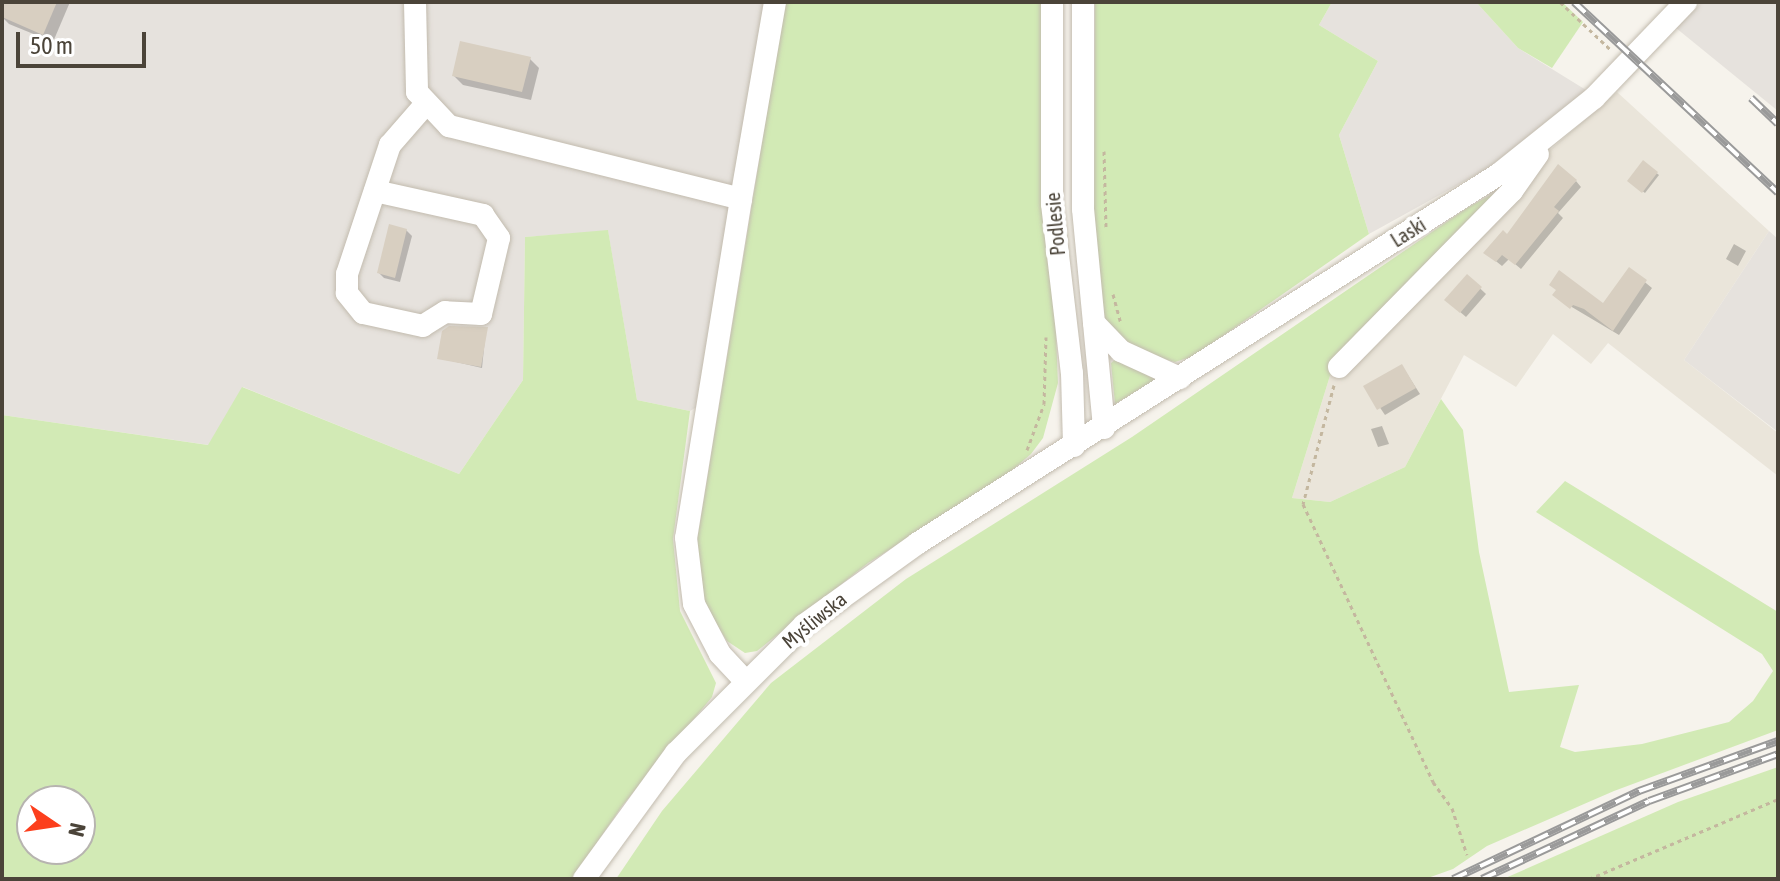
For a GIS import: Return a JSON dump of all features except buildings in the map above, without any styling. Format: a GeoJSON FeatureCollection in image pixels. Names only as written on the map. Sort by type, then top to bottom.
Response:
{"type":"FeatureCollection","features":[{"type":"Feature","properties":{"kind":"street"},"geometry":{"type":"LineString","coordinates":[[415,2],[413,75],[424,106],[449,126],[474,137],[741,199]]}},
{"type":"Feature","properties":{"kind":"street"},"geometry":{"type":"LineString","coordinates":[[744,680],[720,654],[694,604],[686,538],[775,2]]}},
{"type":"Feature","properties":{"kind":"street","name":"Podlesie"},"geometry":{"type":"LineString","coordinates":[[1052,2],[1052,204],[1072,373],[1074,446]]}},
{"type":"Feature","properties":{"kind":"street","name":"Podlesie"},"geometry":{"type":"LineString","coordinates":[[1083,2],[1080,133],[1104,428]]}},
{"type":"Feature","properties":{"kind":"street","name":"Laski"},"geometry":{"type":"LineString","coordinates":[[1104,428],[1547,139],[1686,2]]}},
{"type":"Feature","properties":{"kind":"street"},"geometry":{"type":"LineString","coordinates":[[375,191],[483,215],[499,238],[481,314],[445,312],[423,326],[363,313],[349,302],[347,274],[390,145],[424,106]]}},
{"type":"Feature","properties":{"kind":"street"},"geometry":{"type":"LineString","coordinates":[[1339,367],[1512,191],[1547,139]]}},
{"type":"Feature","properties":{"kind":"street"},"geometry":{"type":"LineString","coordinates":[[1094,323],[1121,351],[1180,378]]}},
{"type":"Feature","properties":{"kind":"street"},"geometry":{"type":"LineString","coordinates":[[1072,373],[1090,378],[1099,368]]}},
{"type":"Feature","properties":{"kind":"street","name":"Myśliwska"},"geometry":{"type":"LineString","coordinates":[[584,879],[676,753],[744,680],[804,625],[871,575],[1104,428]]}},
{"type":"Feature","properties":{"kind":"path"},"geometry":{"type":"LineString","coordinates":[[1560,2],[1626,64]]}},
{"type":"Feature","properties":{"kind":"path"},"geometry":{"type":"LineString","coordinates":[[1104,149],[1106,237]]}},
{"type":"Feature","properties":{"kind":"path"},"geometry":{"type":"LineString","coordinates":[[1110,281],[1123,325]]}},
{"type":"Feature","properties":{"kind":"path"},"geometry":{"type":"LineString","coordinates":[[1339,367],[1303,504],[1433,782],[1452,808],[1467,855]]}},
{"type":"Feature","properties":{"kind":"path"},"geometry":{"type":"LineString","coordinates":[[1589,879],[1778,799]]}},
{"type":"Feature","properties":{"kind":"shaded area"},"geometry":{"type":"Polygon","coordinates":[[[2,2],[785,2],[720,393],[690,411],[637,400],[608,231],[525,237],[523,380],[459,474],[243,387],[209,445],[2,415],[2,2]]]}},
{"type":"Feature","properties":{"kind":"shaded area"},"geometry":{"type":"Polygon","coordinates":[[[1332,2],[1476,2],[1518,48],[1586,90],[1492,166],[1369,234],[1339,135],[1378,61],[1319,25],[1332,2]]]}},
{"type":"Feature","properties":{"kind":"shaded area"},"geometry":{"type":"Polygon","coordinates":[[[1702,2],[1778,2],[1778,111],[1676,28],[1702,2]]]}},
{"type":"Feature","properties":{"kind":"shaded area"},"geometry":{"type":"Polygon","coordinates":[[[1617,92],[1769,231],[1684,360],[1778,433],[1778,476],[1608,343],[1591,364],[1553,334],[1516,387],[1464,355],[1405,467],[1330,502],[1292,498],[1333,366],[1512,183],[1617,92]]]}},
{"type":"Feature","properties":{"kind":"shaded area"},"geometry":{"type":"Polygon","coordinates":[[[1769,231],[1778,239],[1778,432],[1684,360],[1769,231]]]}},
{"type":"Feature","properties":{"kind":"green space"},"geometry":{"type":"Polygon","coordinates":[[[785,2],[1042,2],[1058,383],[1043,438],[1031,454],[998,482],[868,563],[757,651],[745,653],[727,641],[703,603],[697,541],[785,2]]]}},
{"type":"Feature","properties":{"kind":"green space"},"geometry":{"type":"Polygon","coordinates":[[[1095,2],[1332,2],[1319,25],[1378,61],[1339,135],[1369,234],[1194,356],[1175,362],[1131,350],[1105,319],[1094,237],[1095,2]]]}},
{"type":"Feature","properties":{"kind":"green space"},"geometry":{"type":"Polygon","coordinates":[[[1476,2],[1562,2],[1583,22],[1552,68],[1518,48],[1476,2]]]}},
{"type":"Feature","properties":{"kind":"green space"},"geometry":{"type":"Polygon","coordinates":[[[1512,183],[1333,366],[1292,498],[1330,502],[1405,467],[1441,399],[1463,430],[1479,552],[1509,692],[1579,685],[1560,747],[1575,752],[1642,744],[1729,722],[1753,701],[1773,671],[1762,654],[1536,512],[1565,481],[1778,612],[1778,730],[1614,791],[1487,846],[1453,869],[1425,879],[616,879],[662,811],[771,683],[906,579],[1132,437],[1467,208],[1512,183]]]}},
{"type":"Feature","properties":{"kind":"green space"},"geometry":{"type":"Polygon","coordinates":[[[608,230],[637,400],[690,411],[673,539],[680,611],[716,683],[712,697],[622,806],[572,879],[2,879],[2,415],[208,445],[242,387],[459,474],[523,380],[525,237],[608,230]]]}},
{"type":"Feature","properties":{"kind":"green space"},"geometry":{"type":"Polygon","coordinates":[[[1117,358],[1158,378],[1115,404],[1111,363],[1117,358]]]}},
{"type":"Feature","properties":{"kind":"green space"},"geometry":{"type":"Polygon","coordinates":[[[1778,767],[1778,879],[1503,879],[1678,802],[1778,767]]]}},
{"type":"Feature","properties":{"kind":"railway"},"geometry":{"type":"LineString","coordinates":[[1574,2],[1778,193]]}},
{"type":"Feature","properties":{"kind":"railway"},"geometry":{"type":"LineString","coordinates":[[1751,98],[1778,124]]}},
{"type":"Feature","properties":{"kind":"railway"},"geometry":{"type":"LineString","coordinates":[[1453,879],[1639,791],[1778,741]]}},
{"type":"Feature","properties":{"kind":"railway"},"geometry":{"type":"LineString","coordinates":[[1482,879],[1649,801],[1778,754]]}}]}
